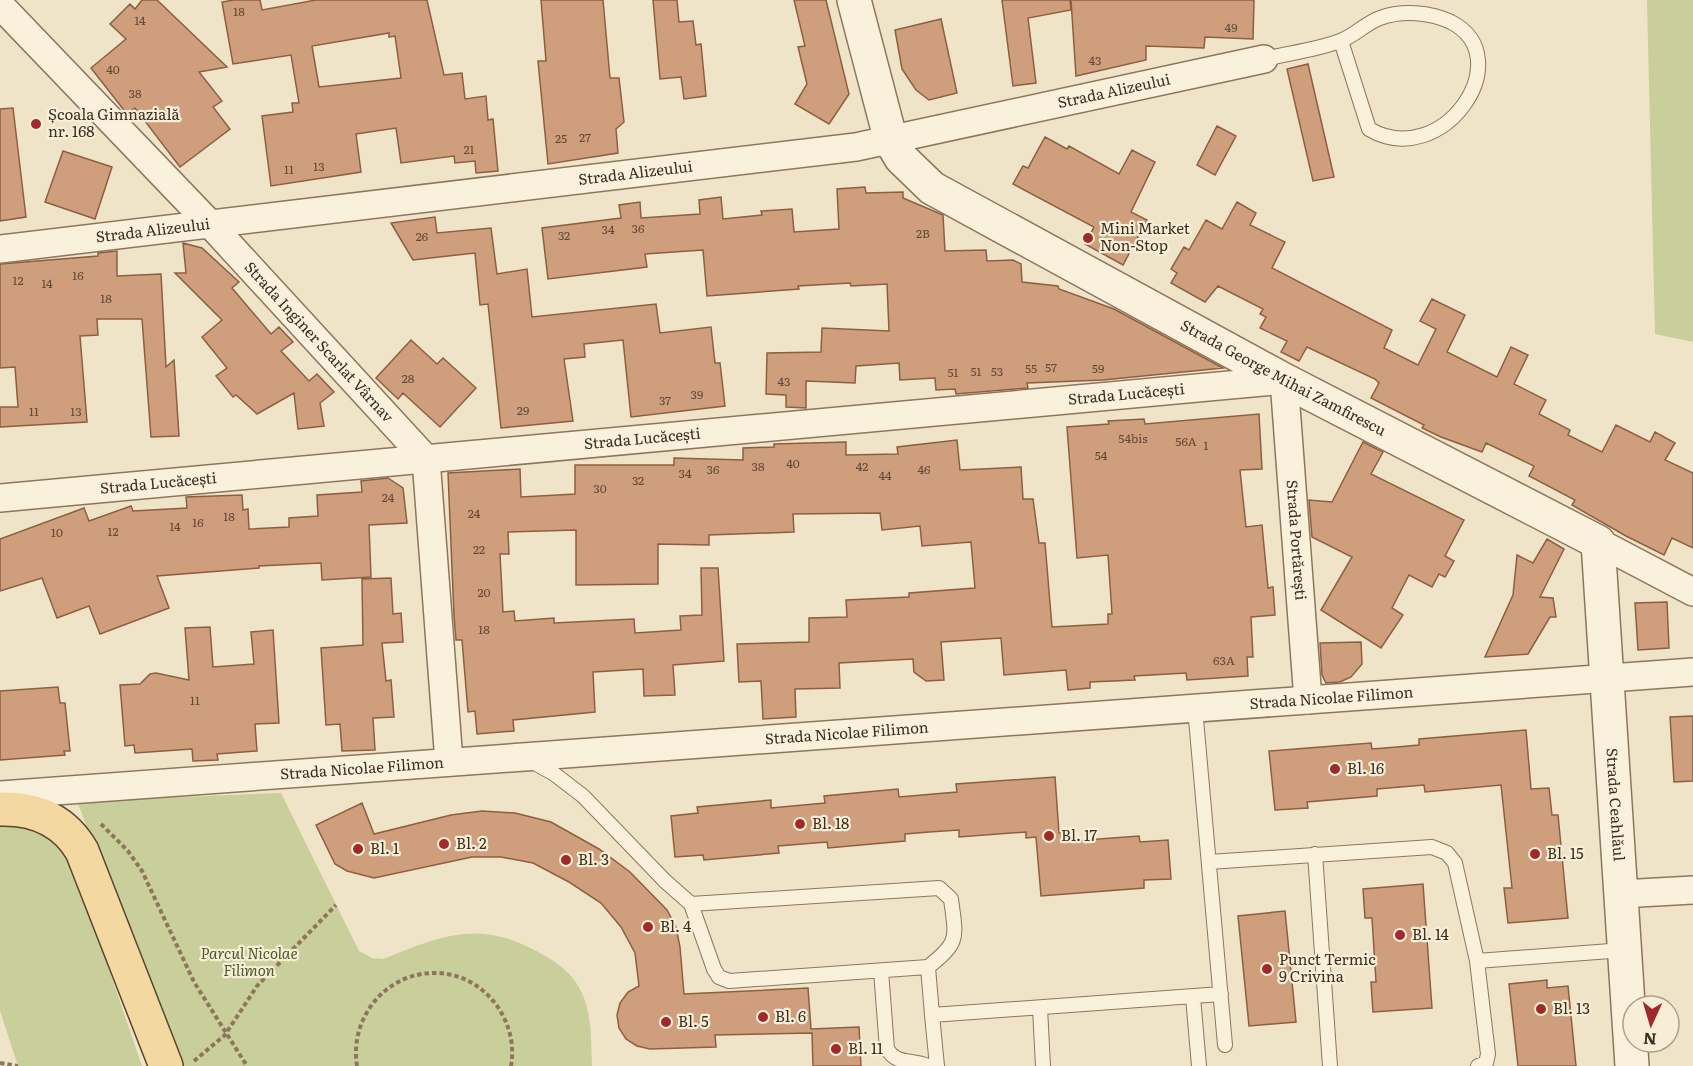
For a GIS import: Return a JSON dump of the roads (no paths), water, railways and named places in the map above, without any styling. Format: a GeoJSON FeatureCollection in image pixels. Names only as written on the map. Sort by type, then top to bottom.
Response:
{"type":"FeatureCollection","features":[{"type":"Feature","properties":{"kind":"main road"},"geometry":{"type":"LineString","coordinates":[[0,809],[28,811],[61,825],[73,837],[82,851],[166,1066]]}},
{"type":"Feature","properties":{"kind":"street"},"geometry":{"type":"LineString","coordinates":[[0,3],[10,0]]}},
{"type":"Feature","properties":{"kind":"street"},"geometry":{"type":"LineString","coordinates":[[854,0],[891,141]]}},
{"type":"Feature","properties":{"kind":"street","name":"Strada Inginer Scarlat Vârnav"},"geometry":{"type":"LineString","coordinates":[[0,3],[211,225],[426,459]]}},
{"type":"Feature","properties":{"kind":"street","name":"Strada Alizeului"},"geometry":{"type":"LineString","coordinates":[[0,249],[891,141],[1264,59]]}},
{"type":"Feature","properties":{"kind":"street","name":"Strada George Mihai Zamfirescu"},"geometry":{"type":"LineString","coordinates":[[891,141],[901,158],[933,188],[1284,380],[1693,592]]}},
{"type":"Feature","properties":{"kind":"street","name":"Strada Lucăcești"},"geometry":{"type":"LineString","coordinates":[[0,498],[1284,380]]}},
{"type":"Feature","properties":{"kind":"street","name":"Strada Portărești"},"geometry":{"type":"LineString","coordinates":[[1284,380],[1308,700]]}},
{"type":"Feature","properties":{"kind":"street"},"geometry":{"type":"LineString","coordinates":[[426,459],[449,762]]}},
{"type":"Feature","properties":{"kind":"street","name":"Strada Ceahlăul"},"geometry":{"type":"LineString","coordinates":[[1598,542],[1632,1066]]}},
{"type":"Feature","properties":{"kind":"street","name":"Strada Nicolae Filimon"},"geometry":{"type":"LineString","coordinates":[[0,795],[1693,672]]}},
{"type":"Feature","properties":{"kind":"street"},"geometry":{"type":"LineString","coordinates":[[1621,894],[1693,890]]}},
{"type":"Feature","properties":{"kind":"lane"},"geometry":{"type":"LineString","coordinates":[[1264,59],[1341,41],[1379,18],[1409,13],[1433,16],[1453,23],[1467,35],[1478,55],[1478,76],[1471,96],[1431,134],[1411,140],[1383,138],[1369,129],[1341,41]]}},
{"type":"Feature","properties":{"kind":"lane"},"geometry":{"type":"LineString","coordinates":[[1195,708],[1225,1045]]}},
{"type":"Feature","properties":{"kind":"lane"},"geometry":{"type":"LineString","coordinates":[[522,756],[553,773],[583,796],[657,874],[691,904],[714,969],[719,977],[729,981],[928,967],[950,950],[956,934],[951,899],[939,888],[691,904]]}},
{"type":"Feature","properties":{"kind":"lane"},"geometry":{"type":"LineString","coordinates":[[1209,862],[1432,846],[1448,853],[1455,863],[1477,961],[1488,1054],[1486,1063],[1478,1066]]}},
{"type":"Feature","properties":{"kind":"lane"},"geometry":{"type":"LineString","coordinates":[[1315,854],[1330,1066]]}},
{"type":"Feature","properties":{"kind":"lane"},"geometry":{"type":"LineString","coordinates":[[1477,961],[1624,950]]}},
{"type":"Feature","properties":{"kind":"lane"},"geometry":{"type":"LineString","coordinates":[[928,967],[937,1066]]}},
{"type":"Feature","properties":{"kind":"lane"},"geometry":{"type":"LineString","coordinates":[[881,971],[887,1049],[892,1059],[928,1066]]}},
{"type":"Feature","properties":{"kind":"lane"},"geometry":{"type":"LineString","coordinates":[[932,1016],[1221,994]]}},
{"type":"Feature","properties":{"kind":"lane"},"geometry":{"type":"LineString","coordinates":[[1194,997],[1199,1066]]}},
{"type":"Feature","properties":{"kind":"lane"},"geometry":{"type":"LineString","coordinates":[[1040,1008],[1043,1066]]}},
{"type":"Feature","properties":{"kind":"place","name":"Școala Gimnazială nr. 168"},"geometry":{"type":"Point","coordinates":[36,124]}},
{"type":"Feature","properties":{"kind":"place","name":"Mini Market Non-Stop"},"geometry":{"type":"Point","coordinates":[1088,238]}},
{"type":"Feature","properties":{"kind":"place","name":"Bl. 16"},"geometry":{"type":"Point","coordinates":[1335,769]}},
{"type":"Feature","properties":{"kind":"place","name":"Bl. 18"},"geometry":{"type":"Point","coordinates":[800,824]}},
{"type":"Feature","properties":{"kind":"place","name":"Bl. 17"},"geometry":{"type":"Point","coordinates":[1049,836]}},
{"type":"Feature","properties":{"kind":"place","name":"Bl. 2"},"geometry":{"type":"Point","coordinates":[444,844]}},
{"type":"Feature","properties":{"kind":"place","name":"Bl. 1"},"geometry":{"type":"Point","coordinates":[358,849]}},
{"type":"Feature","properties":{"kind":"place","name":"Bl. 15"},"geometry":{"type":"Point","coordinates":[1535,854]}},
{"type":"Feature","properties":{"kind":"place","name":"Bl. 3"},"geometry":{"type":"Point","coordinates":[566,860]}},
{"type":"Feature","properties":{"kind":"place","name":"Bl. 4"},"geometry":{"type":"Point","coordinates":[648,927]}},
{"type":"Feature","properties":{"kind":"place","name":"Bl. 14"},"geometry":{"type":"Point","coordinates":[1400,935]}},
{"type":"Feature","properties":{"kind":"place","name":"Punct Termic 9 Crivina"},"geometry":{"type":"Point","coordinates":[1267,969]}},
{"type":"Feature","properties":{"kind":"place","name":"Bl. 13"},"geometry":{"type":"Point","coordinates":[1541,1009]}},
{"type":"Feature","properties":{"kind":"place","name":"Bl. 6"},"geometry":{"type":"Point","coordinates":[763,1017]}},
{"type":"Feature","properties":{"kind":"place","name":"Bl. 5"},"geometry":{"type":"Point","coordinates":[666,1022]}},
{"type":"Feature","properties":{"kind":"place","name":"Bl. 11"},"geometry":{"type":"Point","coordinates":[836,1049]}},
{"type":"Feature","properties":{"kind":"park label","name":"Parcul Nicolae Filimon"},"geometry":{"type":"Point","coordinates":[249,962]}}]}
